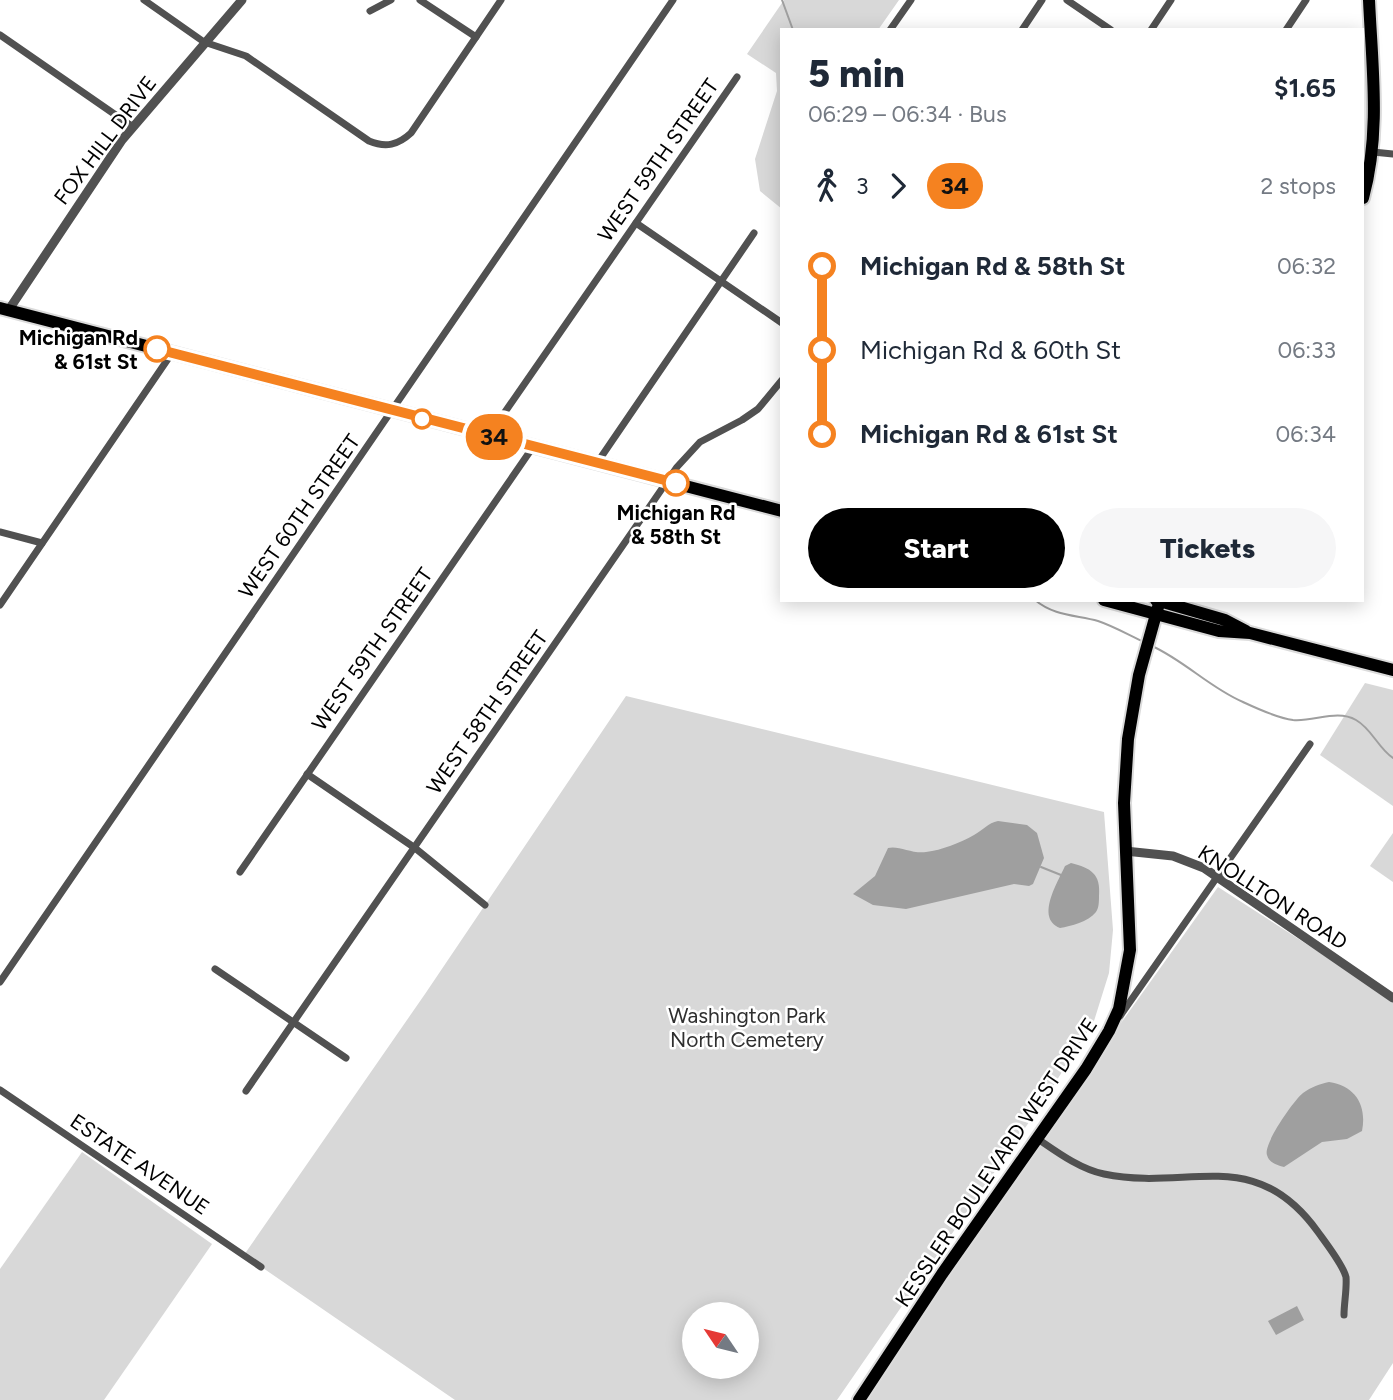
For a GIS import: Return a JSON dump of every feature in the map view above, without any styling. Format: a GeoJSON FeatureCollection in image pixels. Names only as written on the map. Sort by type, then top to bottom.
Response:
{"type":"FeatureCollection","features":[{"type":"Feature","properties":{"kind":"main road"},"geometry":{"type":"LineString","coordinates":[[1364,193],[1373,152],[1376,108],[1369,0]]}},
{"type":"Feature","properties":{"kind":"main road"},"geometry":{"type":"LineString","coordinates":[[4,309],[780,510]]}},
{"type":"Feature","properties":{"kind":"main road"},"geometry":{"type":"LineString","coordinates":[[1131,602],[1158,604],[1219,631],[1250,633],[1393,670]]}},
{"type":"Feature","properties":{"kind":"main road","name":"KESSLER BOULEVARD WEST DRIVE"},"geometry":{"type":"LineString","coordinates":[[859,1400],[942,1274],[1038,1139],[1109,1031],[1119,1009],[1130,950],[1124,803],[1128,739],[1143,659],[1158,604]]}},
{"type":"Feature","properties":{"kind":"street"},"geometry":{"type":"LineString","coordinates":[[144,0],[205,42],[246,57],[369,141],[380,145],[400,142],[411,133],[501,0]]}},
{"type":"Feature","properties":{"kind":"street","name":"FOX HILL DRIVE"},"geometry":{"type":"LineString","coordinates":[[4,309],[133,127],[242,0]]}},
{"type":"Feature","properties":{"kind":"street"},"geometry":{"type":"LineString","coordinates":[[370,11],[391,0]]}},
{"type":"Feature","properties":{"kind":"street"},"geometry":{"type":"LineString","coordinates":[[420,0],[476,37]]}},
{"type":"Feature","properties":{"kind":"street","name":"WEST 60TH STREET"},"geometry":{"type":"LineString","coordinates":[[0,982],[673,0]]}},
{"type":"Feature","properties":{"kind":"street"},"geometry":{"type":"LineString","coordinates":[[891,28],[911,0]]}},
{"type":"Feature","properties":{"kind":"street"},"geometry":{"type":"LineString","coordinates":[[1023,28],[1042,0]]}},
{"type":"Feature","properties":{"kind":"street"},"geometry":{"type":"LineString","coordinates":[[1067,0],[1108,28]]}},
{"type":"Feature","properties":{"kind":"street"},"geometry":{"type":"LineString","coordinates":[[1152,28],[1171,0]]}},
{"type":"Feature","properties":{"kind":"street"},"geometry":{"type":"LineString","coordinates":[[1287,28],[1306,0]]}},
{"type":"Feature","properties":{"kind":"street"},"geometry":{"type":"LineString","coordinates":[[0,35],[133,127]]}},
{"type":"Feature","properties":{"kind":"street","name":"WEST 59TH STREET"},"geometry":{"type":"LineString","coordinates":[[489,436],[737,77]]}},
{"type":"Feature","properties":{"kind":"street"},"geometry":{"type":"LineString","coordinates":[[1373,152],[1393,154]]}},
{"type":"Feature","properties":{"kind":"street"},"geometry":{"type":"LineString","coordinates":[[636,223],[780,322]]}},
{"type":"Feature","properties":{"kind":"street"},"geometry":{"type":"LineString","coordinates":[[597,463],[754,233]]}},
{"type":"Feature","properties":{"kind":"street"},"geometry":{"type":"LineString","coordinates":[[0,605],[172,353]]}},
{"type":"Feature","properties":{"kind":"street","name":"WEST 58TH STREET"},"geometry":{"type":"LineString","coordinates":[[246,1091],[683,459],[700,442],[743,420],[758,409],[780,382]]}},
{"type":"Feature","properties":{"kind":"street","name":"WEST 59TH STREET"},"geometry":{"type":"LineString","coordinates":[[240,872],[533,447]]}},
{"type":"Feature","properties":{"kind":"street"},"geometry":{"type":"LineString","coordinates":[[0,531],[42,542]]}},
{"type":"Feature","properties":{"kind":"street"},"geometry":{"type":"LineString","coordinates":[[1109,1031],[1310,744]]}},
{"type":"Feature","properties":{"kind":"street"},"geometry":{"type":"LineString","coordinates":[[307,774],[415,848],[485,905]]}},
{"type":"Feature","properties":{"kind":"street","name":"KNOLLTON ROAD"},"geometry":{"type":"LineString","coordinates":[[1125,851],[1173,856],[1198,865],[1393,998]]}},
{"type":"Feature","properties":{"kind":"street"},"geometry":{"type":"LineString","coordinates":[[215,969],[346,1058]]}},
{"type":"Feature","properties":{"kind":"street","name":"ESTATE AVENUE"},"geometry":{"type":"LineString","coordinates":[[0,1090],[261,1267]]}},
{"type":"Feature","properties":{"kind":"street"},"geometry":{"type":"LineString","coordinates":[[1038,1139],[1062,1156],[1101,1174],[1139,1178],[1221,1175],[1249,1179],[1277,1192],[1291,1201],[1311,1222],[1346,1276],[1344,1315]]}},
{"type":"Feature","properties":{"kind":"green space"},"geometry":{"type":"Polygon","coordinates":[[[784,0],[899,0],[879,28],[780,28],[780,207],[760,191],[755,159],[777,91],[776,73],[747,54],[784,0]]]}},
{"type":"Feature","properties":{"kind":"green space"},"geometry":{"type":"Polygon","coordinates":[[[1365,683],[1393,690],[1393,806],[1320,755],[1365,683]]]}},
{"type":"Feature","properties":{"kind":"green space","name":"Washington Park North Cemetery"},"geometry":{"type":"Polygon","coordinates":[[[626,696],[1104,812],[1113,930],[1109,973],[1094,1021],[1045,1099],[837,1400],[455,1400],[244,1255],[425,994],[626,696]]]}},
{"type":"Feature","properties":{"kind":"green space"},"geometry":{"type":"Polygon","coordinates":[[[1393,833],[1393,882],[1370,866],[1393,833]]]}},
{"type":"Feature","properties":{"kind":"green space"},"geometry":{"type":"Polygon","coordinates":[[[1218,887],[1393,1000],[1393,1363],[1369,1400],[859,1400],[942,1274],[1218,887]]]}},
{"type":"Feature","properties":{"kind":"green space"},"geometry":{"type":"Polygon","coordinates":[[[82,1152],[212,1244],[104,1400],[0,1400],[0,1269],[82,1152]]]}},
{"type":"Feature","properties":{"kind":"shaded area"},"geometry":{"type":"Polygon","coordinates":[[[998,821],[1027,825],[1037,833],[1044,858],[1033,884],[1014,884],[906,909],[873,905],[853,894],[875,876],[888,848],[921,852],[938,850],[963,841],[998,821]]]}},
{"type":"Feature","properties":{"kind":"shaded area"},"geometry":{"type":"Polygon","coordinates":[[[1071,863],[1084,867],[1096,877],[1099,888],[1098,906],[1089,918],[1060,928],[1049,916],[1050,899],[1065,866],[1071,863]]]}},
{"type":"Feature","properties":{"kind":"shaded area"},"geometry":{"type":"Polygon","coordinates":[[[1329,1082],[1346,1088],[1358,1099],[1363,1113],[1362,1131],[1347,1139],[1322,1142],[1284,1167],[1271,1162],[1267,1149],[1274,1132],[1287,1113],[1303,1093],[1329,1082]]]}},
{"type":"Feature","properties":{"kind":"shaded area"},"geometry":{"type":"Polygon","coordinates":[[[1297,1306],[1304,1320],[1276,1335],[1268,1321],[1297,1306]]]}},
{"type":"Feature","properties":{"kind":"waterway"},"geometry":{"type":"LineString","coordinates":[[782,0],[792,28]]}},
{"type":"Feature","properties":{"kind":"waterway"},"geometry":{"type":"LineString","coordinates":[[1038,602],[1065,614],[1098,621],[1144,642]]}},
{"type":"Feature","properties":{"kind":"waterway"},"geometry":{"type":"LineString","coordinates":[[1152,646],[1231,696],[1274,715],[1293,720],[1333,716],[1356,720],[1393,758]]}},
{"type":"Feature","properties":{"kind":"waterway"},"geometry":{"type":"LineString","coordinates":[[1041,867],[1061,875]]}},
{"type":"Feature","properties":{"kind":"bus line","name":"34"},"geometry":{"type":"LineString","coordinates":[[157,349],[676,483]]}},
{"type":"Feature","properties":{"kind":"place","name":"Michigan Rd & 61st St"},"geometry":{"type":"Point","coordinates":[157,349]}},
{"type":"Feature","properties":{"kind":"place","name":"Michigan Rd & 58th St"},"geometry":{"type":"Point","coordinates":[676,483]}}]}
